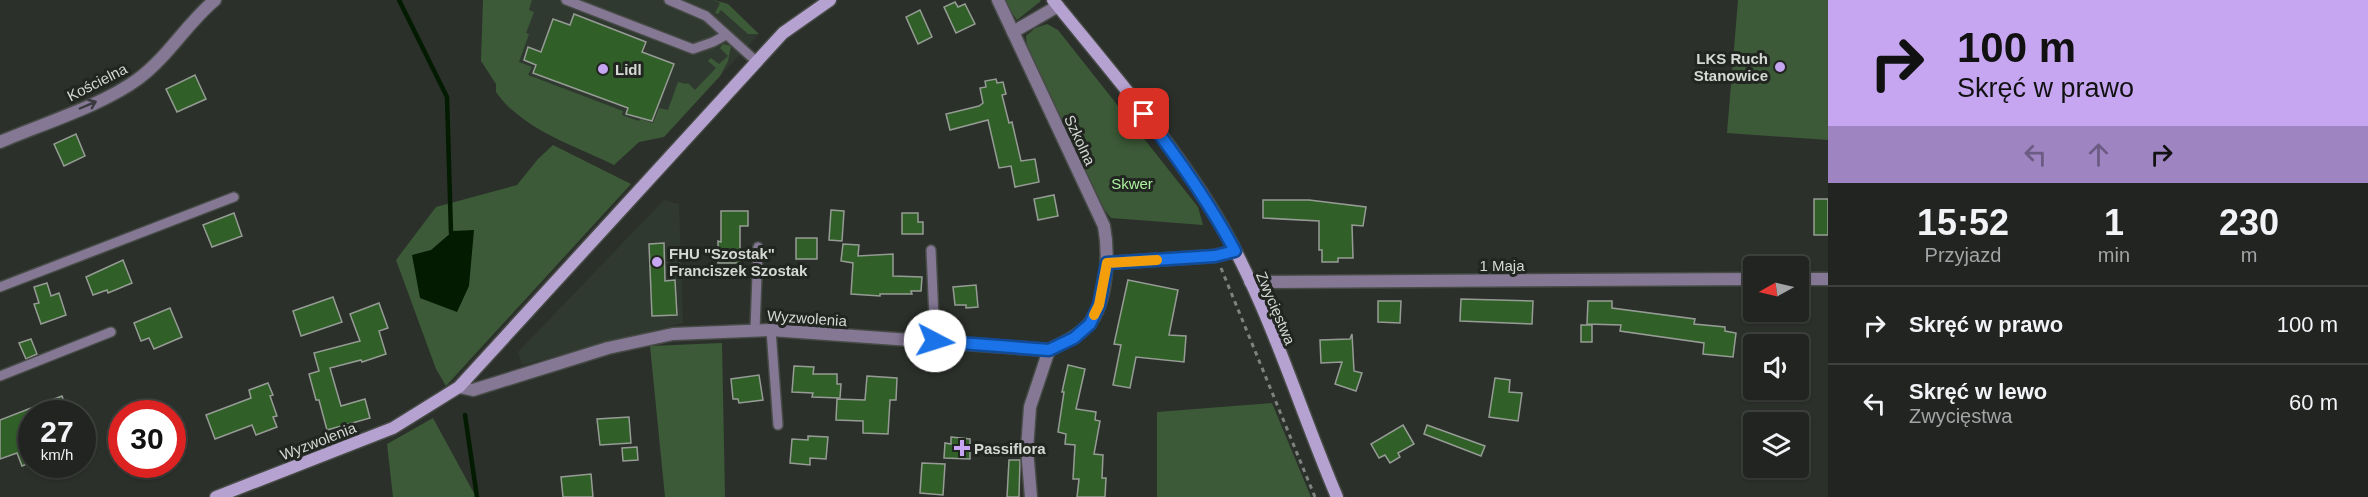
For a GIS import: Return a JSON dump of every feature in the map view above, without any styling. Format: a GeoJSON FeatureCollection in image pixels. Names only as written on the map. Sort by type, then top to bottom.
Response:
{"type":"FeatureCollection","features":[{"type":"Feature","properties":{"kind":"main road","name":"Wyzwolenia"},"geometry":{"type":"LineString","coordinates":[[216,497],[393,428],[459,387],[783,33],[830,0]]}},
{"type":"Feature","properties":{"kind":"main road","name":"Zwycięstwa"},"geometry":{"type":"LineString","coordinates":[[1056,3],[1177,158],[1215,215],[1250,282],[1337,497]]}},
{"type":"Feature","properties":{"kind":"street","name":"Kościelna"},"geometry":{"type":"LineString","coordinates":[[0,142],[108,97],[137,80],[151,68],[199,13],[215,0]]}},
{"type":"Feature","properties":{"kind":"street","name":"Szkolna"},"geometry":{"type":"LineString","coordinates":[[998,0],[1104,226],[1107,263]]}},
{"type":"Feature","properties":{"kind":"street"},"geometry":{"type":"LineString","coordinates":[[1013,32],[1056,3]]}},
{"type":"Feature","properties":{"kind":"street"},"geometry":{"type":"LineString","coordinates":[[1031,497],[1028,449],[1030,407],[1049,350],[1074,338],[1090,324],[1099,305],[1107,263],[1215,256],[1235,251]]}},
{"type":"Feature","properties":{"kind":"street","name":"1 Maja"},"geometry":{"type":"LineString","coordinates":[[1250,282],[1743,279]]}},
{"type":"Feature","properties":{"kind":"street"},"geometry":{"type":"LineString","coordinates":[[1809,279],[1828,279]]}},
{"type":"Feature","properties":{"kind":"street","name":"Wyzwolenia"},"geometry":{"type":"LineString","coordinates":[[459,387],[473,390],[608,348],[674,334],[771,330],[1049,350]]}},
{"type":"Feature","properties":{"kind":"lane"},"geometry":{"type":"LineString","coordinates":[[566,0],[693,49],[726,35]]}},
{"type":"Feature","properties":{"kind":"lane"},"geometry":{"type":"LineString","coordinates":[[669,0],[706,16],[757,62]]}},
{"type":"Feature","properties":{"kind":"lane"},"geometry":{"type":"LineString","coordinates":[[0,286],[234,197]]}},
{"type":"Feature","properties":{"kind":"lane"},"geometry":{"type":"LineString","coordinates":[[755,330],[758,247]]}},
{"type":"Feature","properties":{"kind":"lane"},"geometry":{"type":"LineString","coordinates":[[931,250],[935,341]]}},
{"type":"Feature","properties":{"kind":"lane"},"geometry":{"type":"LineString","coordinates":[[771,330],[778,425]]}},
{"type":"Feature","properties":{"kind":"lane"},"geometry":{"type":"LineString","coordinates":[[0,376],[111,332]]}},
{"type":"Feature","properties":{"kind":"path"},"geometry":{"type":"LineString","coordinates":[[1215,256],[1315,497]]}},
{"type":"Feature","properties":{"kind":"shaded area"},"geometry":{"type":"Polygon","coordinates":[[[483,0],[716,0],[728,4],[759,34],[664,137],[639,142],[614,165],[536,128],[507,107],[496,92],[496,84],[481,61],[483,0]]]}},
{"type":"Feature","properties":{"kind":"shaded area"},"geometry":{"type":"Polygon","coordinates":[[[664,200],[679,204],[683,323],[522,365],[518,352],[664,200]]]}},
{"type":"Feature","properties":{"kind":"shaded area"},"geometry":{"type":"Polygon","coordinates":[[[474,230],[469,286],[457,312],[420,298],[412,255],[431,250],[453,231],[474,230]]]}},
{"type":"Feature","properties":{"kind":"green space"},"geometry":{"type":"Polygon","coordinates":[[[483,0],[532,0],[529,10],[534,12],[519,62],[532,67],[528,75],[623,111],[622,115],[639,121],[640,119],[653,123],[659,108],[668,110],[678,82],[688,83],[695,90],[716,68],[708,61],[711,58],[719,64],[728,56],[720,48],[723,44],[731,46],[728,61],[720,76],[664,137],[639,142],[614,165],[534,127],[520,117],[496,92],[496,84],[481,61],[483,0]]]}},
{"type":"Feature","properties":{"kind":"green space"},"geometry":{"type":"Polygon","coordinates":[[[713,0],[728,4],[759,34],[748,34],[721,10],[718,14],[715,13],[720,3],[713,0]]]}},
{"type":"Feature","properties":{"kind":"green space"},"geometry":{"type":"Polygon","coordinates":[[[1003,0],[1040,0],[1041,1],[1017,20],[1003,0]]]}},
{"type":"Feature","properties":{"kind":"green space","name":"LKS Ruch Stanowice"},"geometry":{"type":"Polygon","coordinates":[[[1738,0],[1828,0],[1828,140],[1727,133],[1738,0]]]}},
{"type":"Feature","properties":{"kind":"green space","name":"Skwer"},"geometry":{"type":"Polygon","coordinates":[[[1047,24],[1058,30],[1198,207],[1203,225],[1111,218],[1104,209],[1027,48],[1026,36],[1035,28],[1047,24]]]}},
{"type":"Feature","properties":{"kind":"green space"},"geometry":{"type":"Polygon","coordinates":[[[553,145],[631,184],[446,386],[436,369],[396,260],[436,207],[517,185],[553,145]]]}},
{"type":"Feature","properties":{"kind":"green space"},"geometry":{"type":"Polygon","coordinates":[[[722,343],[725,497],[665,497],[650,346],[722,343]]]}},
{"type":"Feature","properties":{"kind":"green space"},"geometry":{"type":"Polygon","coordinates":[[[1272,403],[1311,497],[1157,497],[1157,412],[1272,403]]]}},
{"type":"Feature","properties":{"kind":"green space"},"geometry":{"type":"Polygon","coordinates":[[[433,418],[476,497],[393,497],[387,444],[433,418]]]}},
{"type":"Feature","properties":{"kind":"building"},"geometry":{"type":"Polygon","coordinates":[[[955,2],[958,7],[965,4],[975,24],[956,33],[944,7],[955,2]]]}},
{"type":"Feature","properties":{"kind":"building"},"geometry":{"type":"Polygon","coordinates":[[[920,10],[932,37],[918,44],[906,17],[920,10]]]}},
{"type":"Feature","properties":{"kind":"building","name":"Lidl"},"geometry":{"type":"Polygon","coordinates":[[[574,14],[646,42],[642,52],[674,64],[652,121],[626,114],[628,108],[533,73],[536,65],[524,60],[528,47],[541,52],[553,19],[570,25],[574,14]]]}},
{"type":"Feature","properties":{"kind":"building"},"geometry":{"type":"Polygon","coordinates":[[[195,75],[206,99],[177,112],[166,89],[195,75]]]}},
{"type":"Feature","properties":{"kind":"building"},"geometry":{"type":"Polygon","coordinates":[[[996,79],[997,83],[1003,82],[1006,94],[1002,95],[1009,123],[1012,122],[1021,161],[1035,159],[1039,182],[1015,187],[1011,166],[999,168],[988,120],[950,130],[946,114],[979,106],[983,103],[980,88],[986,87],[985,81],[996,79]]]}},
{"type":"Feature","properties":{"kind":"building"},"geometry":{"type":"Polygon","coordinates":[[[76,134],[85,156],[64,166],[54,144],[76,134]]]}},
{"type":"Feature","properties":{"kind":"building"},"geometry":{"type":"Polygon","coordinates":[[[1054,195],[1058,216],[1038,220],[1034,199],[1054,195]]]}},
{"type":"Feature","properties":{"kind":"building"},"geometry":{"type":"Polygon","coordinates":[[[1814,199],[1828,199],[1828,235],[1814,235],[1814,199]]]}},
{"type":"Feature","properties":{"kind":"building"},"geometry":{"type":"Polygon","coordinates":[[[1263,200],[1309,200],[1366,207],[1363,226],[1352,225],[1353,258],[1338,258],[1338,262],[1322,262],[1322,250],[1319,250],[1319,221],[1263,218],[1263,200]]]}},
{"type":"Feature","properties":{"kind":"building"},"geometry":{"type":"Polygon","coordinates":[[[831,210],[844,211],[842,241],[829,240],[831,210]]]}},
{"type":"Feature","properties":{"kind":"building"},"geometry":{"type":"Polygon","coordinates":[[[721,211],[748,211],[748,226],[740,226],[740,263],[718,263],[721,211]]]}},
{"type":"Feature","properties":{"kind":"building"},"geometry":{"type":"Polygon","coordinates":[[[234,213],[242,236],[212,247],[203,225],[234,213]]]}},
{"type":"Feature","properties":{"kind":"building"},"geometry":{"type":"Polygon","coordinates":[[[902,213],[918,213],[918,222],[923,222],[923,234],[902,234],[902,213]]]}},
{"type":"Feature","properties":{"kind":"building"},"geometry":{"type":"Polygon","coordinates":[[[796,238],[817,238],[817,259],[796,259],[796,238]]]}},
{"type":"Feature","properties":{"kind":"building"},"geometry":{"type":"Polygon","coordinates":[[[664,243],[665,281],[675,280],[677,315],[652,316],[649,244],[664,243]]]}},
{"type":"Feature","properties":{"kind":"building"},"geometry":{"type":"Polygon","coordinates":[[[843,244],[859,245],[858,256],[893,254],[893,276],[922,277],[921,291],[911,291],[912,294],[880,294],[880,296],[851,294],[853,263],[841,261],[843,244]]]}},
{"type":"Feature","properties":{"kind":"building"},"geometry":{"type":"Polygon","coordinates":[[[123,260],[132,283],[108,293],[107,290],[93,295],[86,277],[123,260]]]}},
{"type":"Feature","properties":{"kind":"building"},"geometry":{"type":"Polygon","coordinates":[[[1128,280],[1178,290],[1169,335],[1186,336],[1184,362],[1136,357],[1130,388],[1113,385],[1121,345],[1114,344],[1128,280]]]}},
{"type":"Feature","properties":{"kind":"building"},"geometry":{"type":"Polygon","coordinates":[[[47,283],[51,296],[59,293],[66,315],[41,324],[34,304],[39,303],[34,287],[47,283]]]}},
{"type":"Feature","properties":{"kind":"building"},"geometry":{"type":"Polygon","coordinates":[[[976,285],[978,307],[966,308],[966,305],[955,305],[953,287],[976,285]]]}},
{"type":"Feature","properties":{"kind":"building"},"geometry":{"type":"Polygon","coordinates":[[[333,297],[342,322],[301,336],[293,311],[333,297]]]}},
{"type":"Feature","properties":{"kind":"building"},"geometry":{"type":"Polygon","coordinates":[[[1461,299],[1533,301],[1532,324],[1460,321],[1461,299]]]}},
{"type":"Feature","properties":{"kind":"building"},"geometry":{"type":"Polygon","coordinates":[[[1378,301],[1401,301],[1400,323],[1378,322],[1378,301]]]}},
{"type":"Feature","properties":{"kind":"building"},"geometry":{"type":"Polygon","coordinates":[[[1588,301],[1612,301],[1612,308],[1695,319],[1694,324],[1725,327],[1725,331],[1736,333],[1733,357],[1703,354],[1704,343],[1620,331],[1621,325],[1587,324],[1588,301]]]}},
{"type":"Feature","properties":{"kind":"building"},"geometry":{"type":"Polygon","coordinates":[[[379,303],[388,328],[379,331],[386,354],[362,362],[361,360],[330,368],[341,406],[365,399],[370,418],[327,430],[309,374],[319,371],[314,353],[360,341],[350,314],[379,303]]]}},
{"type":"Feature","properties":{"kind":"building"},"geometry":{"type":"Polygon","coordinates":[[[170,308],[182,337],[154,349],[149,338],[141,341],[134,323],[170,308]]]}},
{"type":"Feature","properties":{"kind":"building"},"geometry":{"type":"Polygon","coordinates":[[[1581,325],[1592,325],[1592,342],[1581,342],[1581,325]]]}},
{"type":"Feature","properties":{"kind":"building"},"geometry":{"type":"Polygon","coordinates":[[[1352,334],[1354,371],[1362,373],[1356,391],[1335,384],[1342,362],[1321,363],[1320,340],[1350,339],[1352,334]]]}},
{"type":"Feature","properties":{"kind":"building"},"geometry":{"type":"Polygon","coordinates":[[[31,339],[37,354],[26,359],[19,343],[31,339]]]}},
{"type":"Feature","properties":{"kind":"building"},"geometry":{"type":"Polygon","coordinates":[[[1068,365],[1085,369],[1076,409],[1096,412],[1095,420],[1100,421],[1094,454],[1103,455],[1102,478],[1106,478],[1105,497],[1077,497],[1079,479],[1073,479],[1075,445],[1065,444],[1066,434],[1058,432],[1064,392],[1062,392],[1068,365]]]}},
{"type":"Feature","properties":{"kind":"building"},"geometry":{"type":"Polygon","coordinates":[[[794,366],[814,367],[813,374],[837,374],[837,384],[841,384],[840,398],[812,397],[813,393],[792,392],[794,366]]]}},
{"type":"Feature","properties":{"kind":"building"},"geometry":{"type":"Polygon","coordinates":[[[759,375],[763,400],[739,403],[738,399],[733,399],[731,379],[759,375]]]}},
{"type":"Feature","properties":{"kind":"building"},"geometry":{"type":"Polygon","coordinates":[[[867,376],[897,378],[896,400],[890,400],[888,434],[863,433],[863,421],[836,420],[837,399],[865,400],[867,376]]]}},
{"type":"Feature","properties":{"kind":"building"},"geometry":{"type":"Polygon","coordinates":[[[1495,378],[1510,380],[1509,392],[1522,393],[1518,421],[1489,417],[1495,378]]]}},
{"type":"Feature","properties":{"kind":"building"},"geometry":{"type":"Polygon","coordinates":[[[268,383],[273,395],[270,396],[277,416],[273,417],[277,427],[256,435],[252,425],[215,439],[206,415],[251,398],[249,390],[268,383]]]}},
{"type":"Feature","properties":{"kind":"building"},"geometry":{"type":"Polygon","coordinates":[[[62,396],[64,400],[52,400],[62,396]]]}},
{"type":"Feature","properties":{"kind":"building"},"geometry":{"type":"Polygon","coordinates":[[[18,413],[18,456],[17,453],[0,459],[0,420],[18,413]]]}},
{"type":"Feature","properties":{"kind":"building"},"geometry":{"type":"Polygon","coordinates":[[[629,417],[631,443],[600,445],[597,419],[629,417]]]}},
{"type":"Feature","properties":{"kind":"building"},"geometry":{"type":"Polygon","coordinates":[[[1403,425],[1414,444],[1398,453],[1400,457],[1390,463],[1385,455],[1379,458],[1371,444],[1403,425]]]}},
{"type":"Feature","properties":{"kind":"building"},"geometry":{"type":"Polygon","coordinates":[[[1427,425],[1485,446],[1481,456],[1424,434],[1427,425]]]}},
{"type":"Feature","properties":{"kind":"building"},"geometry":{"type":"Polygon","coordinates":[[[808,436],[828,437],[826,459],[810,458],[810,465],[790,463],[792,439],[808,440],[808,436]]]}},
{"type":"Feature","properties":{"kind":"building"},"geometry":{"type":"Polygon","coordinates":[[[951,437],[970,439],[970,459],[944,458],[945,443],[951,444],[951,437]]]}},
{"type":"Feature","properties":{"kind":"building"},"geometry":{"type":"Polygon","coordinates":[[[637,447],[638,460],[623,461],[622,448],[637,447]]]}},
{"type":"Feature","properties":{"kind":"building"},"geometry":{"type":"Polygon","coordinates":[[[1009,460],[1020,460],[1019,497],[1007,497],[1009,460]]]}},
{"type":"Feature","properties":{"kind":"building"},"geometry":{"type":"Polygon","coordinates":[[[922,463],[945,464],[943,495],[920,493],[922,463]]]}},
{"type":"Feature","properties":{"kind":"building"},"geometry":{"type":"Polygon","coordinates":[[[591,474],[593,497],[563,497],[561,477],[591,474]]]}},
{"type":"Feature","properties":{"kind":"waterway"},"geometry":{"type":"LineString","coordinates":[[399,0],[447,97],[451,233]]}},
{"type":"Feature","properties":{"kind":"waterway"},"geometry":{"type":"LineString","coordinates":[[465,415],[477,497]]}},
{"type":"Feature","properties":{"kind":"slow traffic"},"geometry":{"type":"LineString","coordinates":[[1094,315],[1099,305],[1107,263],[1157,260]]}},
{"type":"Feature","properties":{"kind":"place","name":"LKS Ruch Stanowice"},"geometry":{"type":"Point","coordinates":[1780,67]}},
{"type":"Feature","properties":{"kind":"place","name":"Lidl"},"geometry":{"type":"Point","coordinates":[603,69]}},
{"type":"Feature","properties":{"kind":"place","name":"FHU \"Szostak\" Franciszek Szostak"},"geometry":{"type":"Point","coordinates":[657,262]}},
{"type":"Feature","properties":{"kind":"place","name":"Passiflora"},"geometry":{"type":"Point","coordinates":[962,448]}},
{"type":"Feature","properties":{"kind":"route"},"geometry":{"type":"LineString","coordinates":[[935,341],[1049,350],[1074,338],[1090,324],[1099,305],[1107,263],[1215,256],[1235,251],[1191,178],[1144,114]]}}]}
